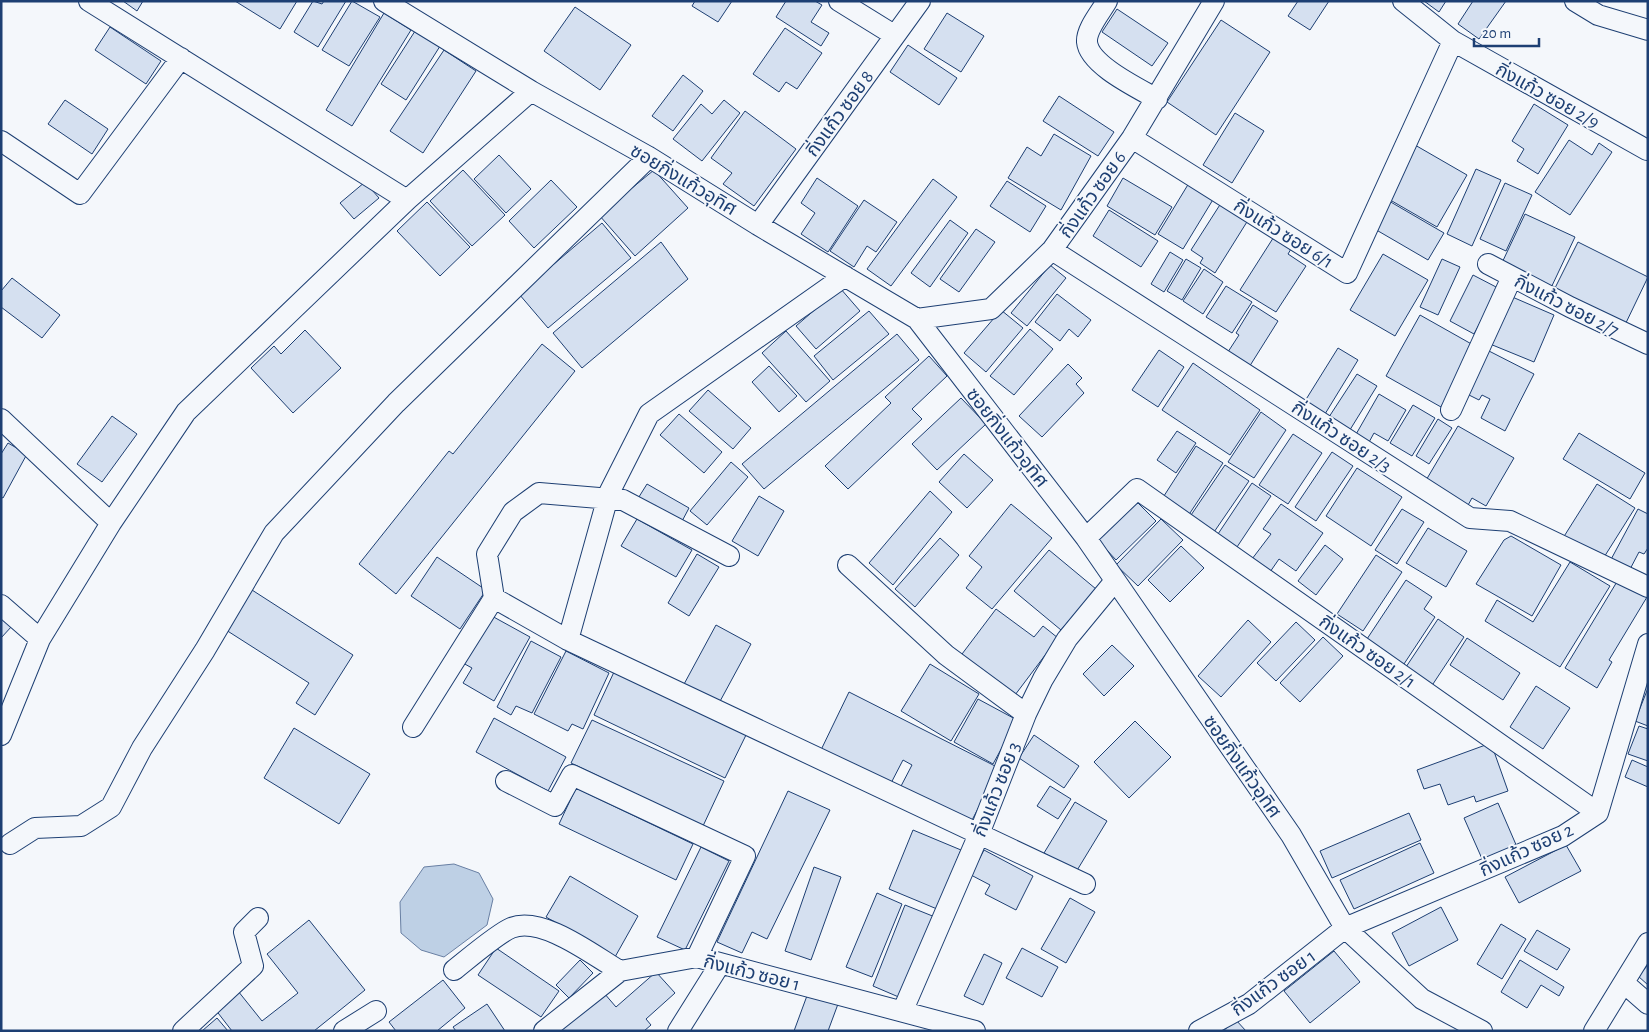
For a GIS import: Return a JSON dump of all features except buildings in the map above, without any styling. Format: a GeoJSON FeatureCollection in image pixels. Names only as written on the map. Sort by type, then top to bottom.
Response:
{"type":"FeatureCollection","features":[{"type":"Feature","properties":{"kind":"street"},"geometry":{"type":"LineString","coordinates":[[89,1],[407,200]]}},
{"type":"Feature","properties":{"kind":"street","name":"ซอยกิ่งแก้วอุทิศ"},"geometry":{"type":"LineString","coordinates":[[384,1],[531,91],[650,157],[758,225],[917,319],[1086,538],[1114,582],[1291,835],[1345,928],[1422,999],[1482,1031]]}},
{"type":"Feature","properties":{"kind":"street"},"geometry":{"type":"LineString","coordinates":[[839,1],[894,35]]}},
{"type":"Feature","properties":{"kind":"street","name":"กิ่งแก้ว ซอย 8"},"geometry":{"type":"LineString","coordinates":[[758,225],[920,1]]}},
{"type":"Feature","properties":{"kind":"street"},"geometry":{"type":"LineString","coordinates":[[1107,1],[1089,32],[1086,42],[1089,51],[1096,61],[1156,99]]}},
{"type":"Feature","properties":{"kind":"street","name":"กิ่งแก้ว ซอย 6"},"geometry":{"type":"LineString","coordinates":[[917,319],[991,309],[1052,250],[1132,138],[1214,1]]}},
{"type":"Feature","properties":{"kind":"street","name":"กิ่งแก้ว ซอย 2/9"},"geometry":{"type":"LineString","coordinates":[[1403,1],[1453,41],[1647,150]]}},
{"type":"Feature","properties":{"kind":"street"},"geometry":{"type":"LineString","coordinates":[[1575,1],[1598,15],[1648,30]]}},
{"type":"Feature","properties":{"kind":"street","name":"กิ่งแก้ว ซอย 6/1"},"geometry":{"type":"LineString","coordinates":[[1132,138],[1347,273],[1453,41]]}},
{"type":"Feature","properties":{"kind":"street"},"geometry":{"type":"LineString","coordinates":[[1,141],[80,194],[181,58]]}},
{"type":"Feature","properties":{"kind":"street"},"geometry":{"type":"LineString","coordinates":[[1,736],[40,639],[111,523],[186,412],[407,200],[531,91]]}},
{"type":"Feature","properties":{"kind":"street"},"geometry":{"type":"LineString","coordinates":[[10,844],[36,828],[81,826],[111,807],[142,748],[205,650],[274,533],[396,403],[650,157]]}},
{"type":"Feature","properties":{"kind":"street","name":"กิ่งแก้ว ซอย 2/3"},"geometry":{"type":"LineString","coordinates":[[1052,250],[1470,518],[1510,521],[1648,587]]}},
{"type":"Feature","properties":{"kind":"street","name":"กิ่งแก้ว ซอย 2/7"},"geometry":{"type":"LineString","coordinates":[[1488,264],[1648,344]]}},
{"type":"Feature","properties":{"kind":"street"},"geometry":{"type":"LineString","coordinates":[[568,640],[607,498],[649,414],[845,276]]}},
{"type":"Feature","properties":{"kind":"street"},"geometry":{"type":"LineString","coordinates":[[1451,410],[1512,277]]}},
{"type":"Feature","properties":{"kind":"street"},"geometry":{"type":"LineString","coordinates":[[1,418],[111,523]]}},
{"type":"Feature","properties":{"kind":"street","name":"กิ่งแก้ว ซอย 2/1"},"geometry":{"type":"LineString","coordinates":[[1086,538],[1137,489],[1598,813]]}},
{"type":"Feature","properties":{"kind":"street"},"geometry":{"type":"LineString","coordinates":[[413,727],[494,598],[487,554],[513,512],[538,493],[623,500],[729,556]]}},
{"type":"Feature","properties":{"kind":"street"},"geometry":{"type":"LineString","coordinates":[[848,564],[946,655],[1026,714]]}},
{"type":"Feature","properties":{"kind":"street","name":"กิ่งแก้ว ซอย 3"},"geometry":{"type":"LineString","coordinates":[[903,1010],[979,834],[1026,714],[1043,679],[1067,640],[1114,582]]}},
{"type":"Feature","properties":{"kind":"street"},"geometry":{"type":"LineString","coordinates":[[494,598],[568,640],[1085,884]]}},
{"type":"Feature","properties":{"kind":"street"},"geometry":{"type":"LineString","coordinates":[[1,605],[40,639]]}},
{"type":"Feature","properties":{"kind":"street"},"geometry":{"type":"LineString","coordinates":[[1598,813],[1648,644]]}},
{"type":"Feature","properties":{"kind":"street"},"geometry":{"type":"LineString","coordinates":[[506,781],[555,806],[572,775],[745,856],[696,957]]}},
{"type":"Feature","properties":{"kind":"street","name":"กิ่งแก้ว ซอย 2"},"geometry":{"type":"LineString","coordinates":[[1345,928],[1563,836],[1598,813]]}},
{"type":"Feature","properties":{"kind":"street"},"geometry":{"type":"LineString","coordinates":[[183,1031],[254,966],[244,932],[258,918]]}},
{"type":"Feature","properties":{"kind":"street"},"geometry":{"type":"LineString","coordinates":[[454,970],[511,928],[532,926],[556,933],[620,971]]}},
{"type":"Feature","properties":{"kind":"street","name":"กิ่งแก้ว ซอย 1"},"geometry":{"type":"LineString","coordinates":[[1199,1031],[1249,1004],[1345,928]]}},
{"type":"Feature","properties":{"kind":"street"},"geometry":{"type":"LineString","coordinates":[[1594,1031],[1648,942]]}},
{"type":"Feature","properties":{"kind":"street","name":"กิ่งแก้ว ซอย 1"},"geometry":{"type":"LineString","coordinates":[[544,1031],[620,971],[696,957],[903,1010],[976,1031]]}},
{"type":"Feature","properties":{"kind":"street"},"geometry":{"type":"LineString","coordinates":[[678,1031],[720,964]]}},
{"type":"Feature","properties":{"kind":"street"},"geometry":{"type":"LineString","coordinates":[[1624,984],[1648,1004]]}},
{"type":"Feature","properties":{"kind":"street"},"geometry":{"type":"LineString","coordinates":[[344,1031],[376,1011]]}},
{"type":"Feature","properties":{"kind":"water"},"geometry":{"type":"Polygon","coordinates":[[[454,864],[479,873],[493,899],[487,925],[444,957],[421,950],[401,933],[400,902],[424,867],[454,864]]]}}]}
